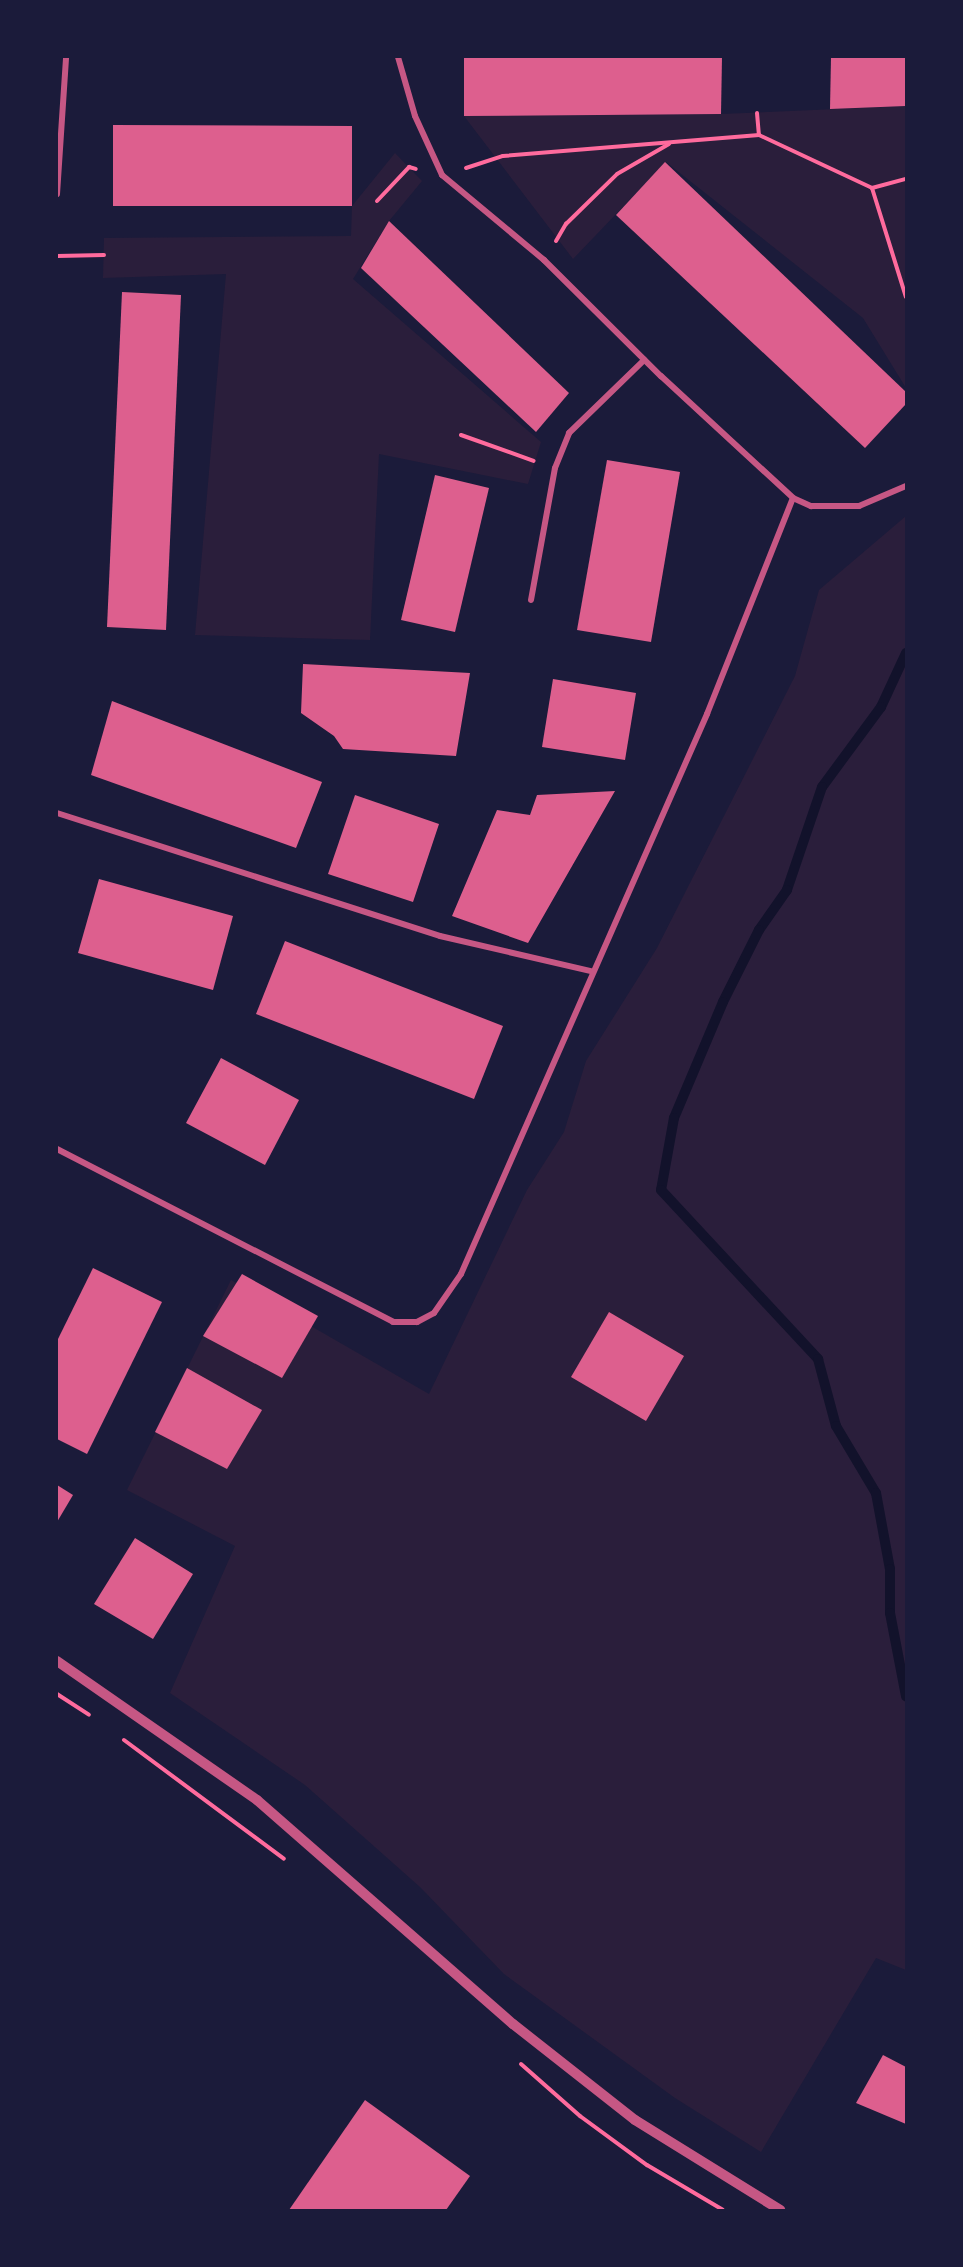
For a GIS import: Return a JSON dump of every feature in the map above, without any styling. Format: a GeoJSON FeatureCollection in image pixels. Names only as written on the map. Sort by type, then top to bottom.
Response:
{"type":"FeatureCollection","features":[{"type":"Feature","properties":{"kind":"street"},"geometry":{"type":"LineString","coordinates":[[57,194],[66,57]]}},
{"type":"Feature","properties":{"kind":"street"},"geometry":{"type":"LineString","coordinates":[[398,57],[415,116],[441,175],[544,260],[644,360],[793,498],[811,506],[859,506],[906,486]]}},
{"type":"Feature","properties":{"kind":"street"},"geometry":{"type":"LineString","coordinates":[[531,600],[555,468],[569,433],[644,360]]}},
{"type":"Feature","properties":{"kind":"street"},"geometry":{"type":"LineString","coordinates":[[57,1149],[393,1322],[417,1322],[434,1313],[461,1274],[591,971],[707,714],[793,498]]}},
{"type":"Feature","properties":{"kind":"street"},"geometry":{"type":"LineString","coordinates":[[57,813],[440,936],[591,971]]}},
{"type":"Feature","properties":{"kind":"street"},"geometry":{"type":"LineString","coordinates":[[57,1661],[257,1800],[513,2024],[635,2120],[780,2210]]}},
{"type":"Feature","properties":{"kind":"path"},"geometry":{"type":"LineString","coordinates":[[757,113],[759,135]]}},
{"type":"Feature","properties":{"kind":"path"},"geometry":{"type":"LineString","coordinates":[[377,201],[408,167],[441,175],[503,156],[759,135],[872,188],[906,179]]}},
{"type":"Feature","properties":{"kind":"path"},"geometry":{"type":"LineString","coordinates":[[544,260],[566,224],[617,174],[670,144]]}},
{"type":"Feature","properties":{"kind":"path"},"geometry":{"type":"LineString","coordinates":[[872,188],[906,297]]}},
{"type":"Feature","properties":{"kind":"path"},"geometry":{"type":"LineString","coordinates":[[57,256],[104,255]]}},
{"type":"Feature","properties":{"kind":"path"},"geometry":{"type":"LineString","coordinates":[[461,435],[555,468]]}},
{"type":"Feature","properties":{"kind":"path"},"geometry":{"type":"LineString","coordinates":[[57,1694],[94,1719]]}},
{"type":"Feature","properties":{"kind":"path"},"geometry":{"type":"LineString","coordinates":[[123,1739],[288,1862]]}},
{"type":"Feature","properties":{"kind":"path"},"geometry":{"type":"LineString","coordinates":[[518,2061],[618,2144],[723,2210]]}},
{"type":"Feature","properties":{"kind":"shaded area"},"geometry":{"type":"Polygon","coordinates":[[[906,106],[906,388],[863,318],[666,162],[573,259],[464,116],[721,114],[906,106]]]}},
{"type":"Feature","properties":{"kind":"shaded area"},"geometry":{"type":"Polygon","coordinates":[[[395,153],[422,181],[389,221],[353,279],[541,442],[528,484],[379,454],[370,640],[195,635],[226,274],[103,278],[104,238],[351,236],[352,206],[395,153]]]}},
{"type":"Feature","properties":{"kind":"shaded area"},"geometry":{"type":"Polygon","coordinates":[[[906,516],[906,1970],[876,1958],[761,2152],[675,2098],[504,1974],[420,1887],[305,1785],[170,1693],[235,1546],[127,1490],[231,1280],[429,1394],[527,1190],[564,1132],[586,1061],[657,948],[795,676],[819,590],[906,516]]]}},
{"type":"Feature","properties":{"kind":"building"},"geometry":{"type":"Polygon","coordinates":[[[464,57],[722,57],[721,114],[464,116],[464,57]]]}},
{"type":"Feature","properties":{"kind":"building"},"geometry":{"type":"Polygon","coordinates":[[[831,57],[906,57],[906,106],[830,109],[831,57]]]}},
{"type":"Feature","properties":{"kind":"building"},"geometry":{"type":"Polygon","coordinates":[[[113,125],[352,126],[352,206],[113,206],[113,125]]]}},
{"type":"Feature","properties":{"kind":"building"},"geometry":{"type":"Polygon","coordinates":[[[665,162],[906,392],[906,404],[865,448],[616,215],[665,162]]]}},
{"type":"Feature","properties":{"kind":"building"},"geometry":{"type":"Polygon","coordinates":[[[389,221],[569,393],[536,432],[361,268],[389,221]]]}},
{"type":"Feature","properties":{"kind":"building"},"geometry":{"type":"Polygon","coordinates":[[[122,292],[181,295],[166,630],[107,627],[122,292]]]}},
{"type":"Feature","properties":{"kind":"building"},"geometry":{"type":"Polygon","coordinates":[[[607,460],[680,472],[651,642],[577,630],[607,460]]]}},
{"type":"Feature","properties":{"kind":"building"},"geometry":{"type":"Polygon","coordinates":[[[435,475],[489,488],[455,632],[401,620],[435,475]]]}},
{"type":"Feature","properties":{"kind":"building"},"geometry":{"type":"Polygon","coordinates":[[[303,664],[470,673],[456,756],[343,749],[334,736],[301,713],[303,664]]]}},
{"type":"Feature","properties":{"kind":"building"},"geometry":{"type":"Polygon","coordinates":[[[553,679],[636,693],[625,760],[542,747],[553,679]]]}},
{"type":"Feature","properties":{"kind":"building"},"geometry":{"type":"Polygon","coordinates":[[[112,701],[322,782],[296,848],[91,775],[112,701]]]}},
{"type":"Feature","properties":{"kind":"building"},"geometry":{"type":"Polygon","coordinates":[[[615,791],[528,943],[452,916],[497,810],[530,815],[537,795],[615,791]]]}},
{"type":"Feature","properties":{"kind":"building"},"geometry":{"type":"Polygon","coordinates":[[[355,795],[439,824],[413,902],[328,874],[355,795]]]}},
{"type":"Feature","properties":{"kind":"building"},"geometry":{"type":"Polygon","coordinates":[[[99,879],[233,916],[213,990],[78,953],[99,879]]]}},
{"type":"Feature","properties":{"kind":"building"},"geometry":{"type":"Polygon","coordinates":[[[285,941],[503,1026],[474,1099],[256,1014],[285,941]]]}},
{"type":"Feature","properties":{"kind":"building"},"geometry":{"type":"Polygon","coordinates":[[[221,1058],[299,1100],[265,1165],[186,1123],[221,1058]]]}},
{"type":"Feature","properties":{"kind":"building"},"geometry":{"type":"Polygon","coordinates":[[[93,1268],[162,1302],[87,1454],[57,1439],[57,1341],[93,1268]]]}},
{"type":"Feature","properties":{"kind":"building"},"geometry":{"type":"Polygon","coordinates":[[[242,1274],[318,1316],[282,1378],[203,1336],[242,1274]]]}},
{"type":"Feature","properties":{"kind":"building"},"geometry":{"type":"Polygon","coordinates":[[[609,1312],[684,1356],[646,1421],[571,1377],[609,1312]]]}},
{"type":"Feature","properties":{"kind":"building"},"geometry":{"type":"Polygon","coordinates":[[[187,1368],[262,1410],[227,1469],[155,1432],[187,1368]]]}},
{"type":"Feature","properties":{"kind":"building"},"geometry":{"type":"Polygon","coordinates":[[[57,1485],[73,1495],[57,1522],[57,1485]]]}},
{"type":"Feature","properties":{"kind":"building"},"geometry":{"type":"Polygon","coordinates":[[[135,1538],[193,1574],[153,1639],[94,1604],[135,1538]]]}},
{"type":"Feature","properties":{"kind":"building"},"geometry":{"type":"Polygon","coordinates":[[[883,2055],[906,2067],[906,2124],[856,2103],[883,2055]]]}},
{"type":"Feature","properties":{"kind":"building"},"geometry":{"type":"Polygon","coordinates":[[[365,2100],[470,2176],[446,2210],[289,2210],[365,2100]]]}},
{"type":"Feature","properties":{"kind":"waterway"},"geometry":{"type":"LineString","coordinates":[[906,653],[881,707],[822,787],[787,890],[759,930],[723,1002],[674,1118],[661,1190],[818,1359],[836,1426],[876,1493],[890,1569],[890,1613],[906,1696]]}}]}
